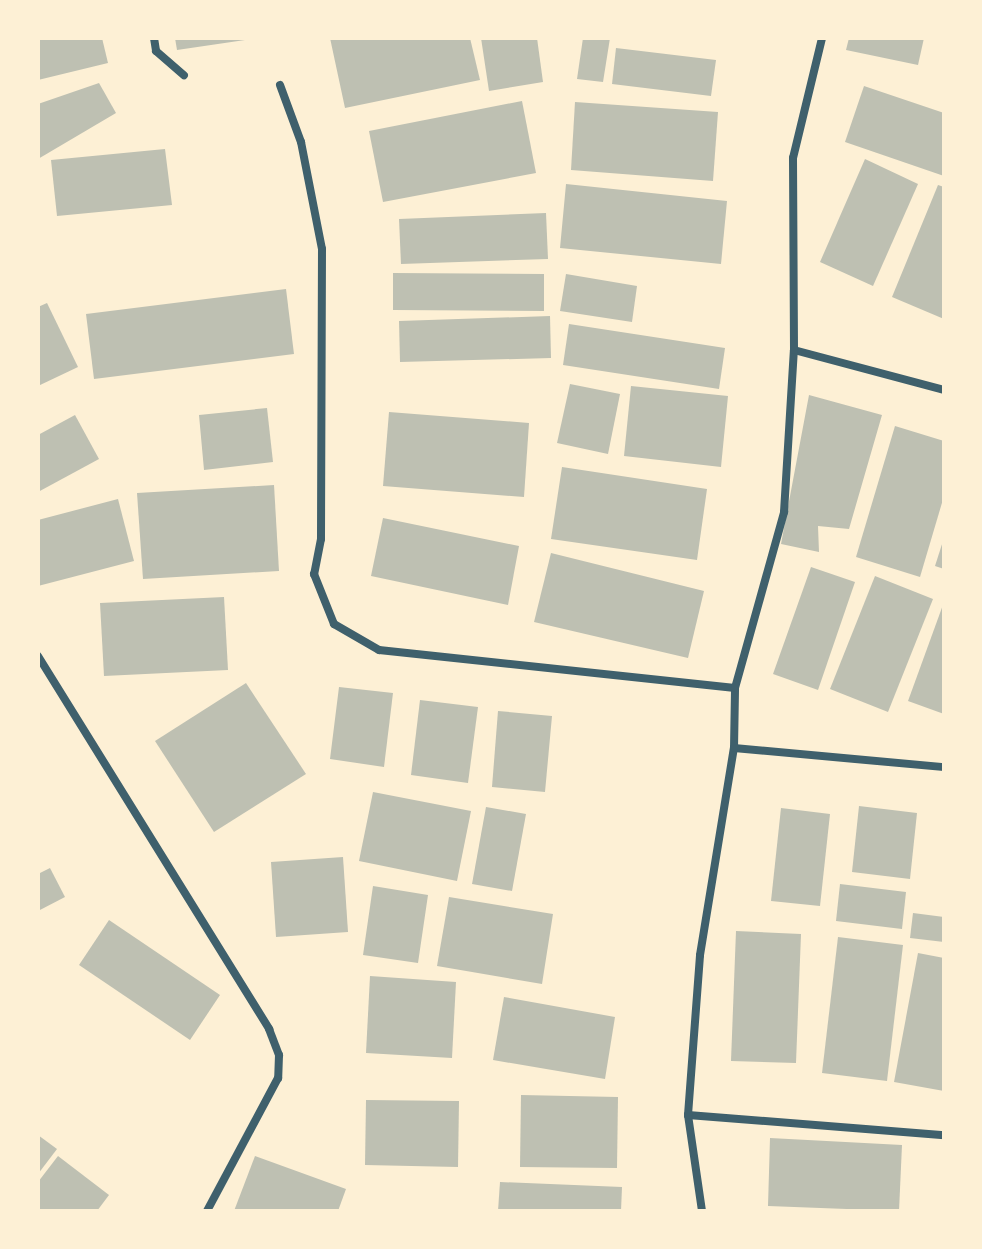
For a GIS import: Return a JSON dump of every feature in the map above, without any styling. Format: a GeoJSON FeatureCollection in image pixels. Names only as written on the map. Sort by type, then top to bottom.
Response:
{"type":"FeatureCollection","features":[{"type":"Feature","properties":{"kind":"street"},"geometry":{"type":"LineString","coordinates":[[154,38],[156,51],[184,75]]}},
{"type":"Feature","properties":{"kind":"street"},"geometry":{"type":"LineString","coordinates":[[702,1211],[688,1115],[700,955],[734,748],[735,688],[784,512],[794,350],[793,158],[822,38]]}},
{"type":"Feature","properties":{"kind":"street"},"geometry":{"type":"LineString","coordinates":[[280,85],[301,142],[322,249],[321,539],[314,574],[334,624],[379,650],[735,688]]}},
{"type":"Feature","properties":{"kind":"street"},"geometry":{"type":"LineString","coordinates":[[794,350],[944,390]]}},
{"type":"Feature","properties":{"kind":"street"},"geometry":{"type":"LineString","coordinates":[[38,656],[269,1029],[279,1055],[278,1078],[207,1211]]}},
{"type":"Feature","properties":{"kind":"street"},"geometry":{"type":"LineString","coordinates":[[734,748],[944,767]]}},
{"type":"Feature","properties":{"kind":"street"},"geometry":{"type":"LineString","coordinates":[[688,1115],[944,1135]]}},
{"type":"Feature","properties":{"kind":"building"},"geometry":{"type":"Polygon","coordinates":[[[38,38],[102,38],[108,63],[38,80],[38,38]]]}},
{"type":"Feature","properties":{"kind":"building"},"geometry":{"type":"Polygon","coordinates":[[[175,38],[245,38],[245,40],[177,50],[175,38]]]}},
{"type":"Feature","properties":{"kind":"building"},"geometry":{"type":"Polygon","coordinates":[[[330,38],[470,38],[480,80],[345,108],[330,38]]]}},
{"type":"Feature","properties":{"kind":"building"},"geometry":{"type":"Polygon","coordinates":[[[481,38],[537,38],[543,82],[489,91],[481,38]]]}},
{"type":"Feature","properties":{"kind":"building"},"geometry":{"type":"Polygon","coordinates":[[[583,38],[610,38],[603,82],[577,79],[583,38]]]}},
{"type":"Feature","properties":{"kind":"building"},"geometry":{"type":"Polygon","coordinates":[[[849,38],[924,38],[918,65],[846,50],[849,38]]]}},
{"type":"Feature","properties":{"kind":"building"},"geometry":{"type":"Polygon","coordinates":[[[616,48],[716,60],[711,96],[612,84],[616,48]]]}},
{"type":"Feature","properties":{"kind":"building"},"geometry":{"type":"Polygon","coordinates":[[[99,83],[116,113],[38,159],[38,104],[99,83]]]}},
{"type":"Feature","properties":{"kind":"building"},"geometry":{"type":"Polygon","coordinates":[[[864,86],[944,113],[944,176],[845,142],[864,86]]]}},
{"type":"Feature","properties":{"kind":"building"},"geometry":{"type":"Polygon","coordinates":[[[522,101],[536,173],[383,202],[369,131],[522,101]]]}},
{"type":"Feature","properties":{"kind":"building"},"geometry":{"type":"Polygon","coordinates":[[[575,102],[718,112],[713,181],[571,170],[575,102]]]}},
{"type":"Feature","properties":{"kind":"building"},"geometry":{"type":"Polygon","coordinates":[[[165,149],[172,205],[57,216],[51,160],[165,149]]]}},
{"type":"Feature","properties":{"kind":"building"},"geometry":{"type":"Polygon","coordinates":[[[865,159],[918,184],[873,286],[820,262],[865,159]]]}},
{"type":"Feature","properties":{"kind":"building"},"geometry":{"type":"Polygon","coordinates":[[[566,184],[727,201],[721,264],[560,248],[566,184]]]}},
{"type":"Feature","properties":{"kind":"building"},"geometry":{"type":"Polygon","coordinates":[[[938,185],[944,187],[944,319],[892,297],[938,185]]]}},
{"type":"Feature","properties":{"kind":"building"},"geometry":{"type":"Polygon","coordinates":[[[546,213],[548,259],[401,264],[399,219],[546,213]]]}},
{"type":"Feature","properties":{"kind":"building"},"geometry":{"type":"Polygon","coordinates":[[[393,273],[544,274],[544,311],[393,310],[393,273]]]}},
{"type":"Feature","properties":{"kind":"building"},"geometry":{"type":"Polygon","coordinates":[[[566,274],[637,286],[632,322],[560,311],[566,274]]]}},
{"type":"Feature","properties":{"kind":"building"},"geometry":{"type":"Polygon","coordinates":[[[286,289],[294,354],[94,379],[86,314],[286,289]]]}},
{"type":"Feature","properties":{"kind":"building"},"geometry":{"type":"Polygon","coordinates":[[[47,303],[78,367],[38,386],[38,307],[47,303]]]}},
{"type":"Feature","properties":{"kind":"building"},"geometry":{"type":"Polygon","coordinates":[[[550,316],[551,358],[400,362],[399,321],[550,316]]]}},
{"type":"Feature","properties":{"kind":"building"},"geometry":{"type":"Polygon","coordinates":[[[569,324],[725,348],[719,389],[563,365],[569,324]]]}},
{"type":"Feature","properties":{"kind":"building"},"geometry":{"type":"Polygon","coordinates":[[[570,384],[620,394],[608,454],[557,443],[570,384]]]}},
{"type":"Feature","properties":{"kind":"building"},"geometry":{"type":"Polygon","coordinates":[[[631,386],[728,396],[721,467],[624,456],[631,386]]]}},
{"type":"Feature","properties":{"kind":"building"},"geometry":{"type":"Polygon","coordinates":[[[809,395],[882,415],[849,529],[818,526],[819,552],[781,544],[809,395]]]}},
{"type":"Feature","properties":{"kind":"building"},"geometry":{"type":"Polygon","coordinates":[[[267,408],[273,462],[204,470],[199,415],[267,408]]]}},
{"type":"Feature","properties":{"kind":"building"},"geometry":{"type":"Polygon","coordinates":[[[389,412],[529,423],[524,497],[383,486],[389,412]]]}},
{"type":"Feature","properties":{"kind":"building"},"geometry":{"type":"Polygon","coordinates":[[[75,415],[99,459],[38,492],[38,435],[75,415]]]}},
{"type":"Feature","properties":{"kind":"building"},"geometry":{"type":"Polygon","coordinates":[[[895,426],[944,441],[944,496],[920,577],[856,557],[895,426]]]}},
{"type":"Feature","properties":{"kind":"building"},"geometry":{"type":"Polygon","coordinates":[[[562,467],[707,489],[697,560],[551,539],[562,467]]]}},
{"type":"Feature","properties":{"kind":"building"},"geometry":{"type":"Polygon","coordinates":[[[274,485],[279,571],[143,579],[137,493],[274,485]]]}},
{"type":"Feature","properties":{"kind":"building"},"geometry":{"type":"Polygon","coordinates":[[[118,499],[134,561],[38,586],[38,520],[118,499]]]}},
{"type":"Feature","properties":{"kind":"building"},"geometry":{"type":"Polygon","coordinates":[[[383,518],[519,546],[508,605],[371,576],[383,518]]]}},
{"type":"Feature","properties":{"kind":"building"},"geometry":{"type":"Polygon","coordinates":[[[944,541],[944,569],[935,566],[944,541]]]}},
{"type":"Feature","properties":{"kind":"building"},"geometry":{"type":"Polygon","coordinates":[[[551,553],[704,591],[688,658],[534,622],[551,553]]]}},
{"type":"Feature","properties":{"kind":"building"},"geometry":{"type":"Polygon","coordinates":[[[811,567],[855,582],[818,690],[773,674],[811,567]]]}},
{"type":"Feature","properties":{"kind":"building"},"geometry":{"type":"Polygon","coordinates":[[[875,576],[933,599],[888,712],[830,689],[875,576]]]}},
{"type":"Feature","properties":{"kind":"building"},"geometry":{"type":"Polygon","coordinates":[[[224,597],[228,670],[104,676],[100,603],[224,597]]]}},
{"type":"Feature","properties":{"kind":"building"},"geometry":{"type":"Polygon","coordinates":[[[944,602],[944,714],[908,701],[944,602]]]}},
{"type":"Feature","properties":{"kind":"building"},"geometry":{"type":"Polygon","coordinates":[[[246,683],[306,774],[214,832],[155,741],[246,683]]]}},
{"type":"Feature","properties":{"kind":"building"},"geometry":{"type":"Polygon","coordinates":[[[339,687],[393,693],[384,767],[330,759],[339,687]]]}},
{"type":"Feature","properties":{"kind":"building"},"geometry":{"type":"Polygon","coordinates":[[[420,700],[478,707],[468,783],[411,775],[420,700]]]}},
{"type":"Feature","properties":{"kind":"building"},"geometry":{"type":"Polygon","coordinates":[[[498,711],[552,716],[545,792],[492,787],[498,711]]]}},
{"type":"Feature","properties":{"kind":"building"},"geometry":{"type":"Polygon","coordinates":[[[373,792],[471,811],[457,881],[359,861],[373,792]]]}},
{"type":"Feature","properties":{"kind":"building"},"geometry":{"type":"Polygon","coordinates":[[[859,806],[917,813],[910,879],[852,872],[859,806]]]}},
{"type":"Feature","properties":{"kind":"building"},"geometry":{"type":"Polygon","coordinates":[[[486,807],[526,814],[512,891],[472,884],[486,807]]]}},
{"type":"Feature","properties":{"kind":"building"},"geometry":{"type":"Polygon","coordinates":[[[781,808],[830,814],[820,906],[771,901],[781,808]]]}},
{"type":"Feature","properties":{"kind":"building"},"geometry":{"type":"Polygon","coordinates":[[[343,857],[348,932],[276,937],[271,862],[343,857]]]}},
{"type":"Feature","properties":{"kind":"building"},"geometry":{"type":"Polygon","coordinates":[[[50,868],[65,897],[38,911],[38,874],[50,868]]]}},
{"type":"Feature","properties":{"kind":"building"},"geometry":{"type":"Polygon","coordinates":[[[840,884],[906,892],[902,929],[836,921],[840,884]]]}},
{"type":"Feature","properties":{"kind":"building"},"geometry":{"type":"Polygon","coordinates":[[[373,886],[428,895],[418,963],[363,955],[373,886]]]}},
{"type":"Feature","properties":{"kind":"building"},"geometry":{"type":"Polygon","coordinates":[[[449,897],[553,914],[542,984],[437,966],[449,897]]]}},
{"type":"Feature","properties":{"kind":"building"},"geometry":{"type":"Polygon","coordinates":[[[913,913],[944,917],[944,942],[910,938],[913,913]]]}},
{"type":"Feature","properties":{"kind":"building"},"geometry":{"type":"Polygon","coordinates":[[[109,920],[220,995],[190,1040],[79,965],[109,920]]]}},
{"type":"Feature","properties":{"kind":"building"},"geometry":{"type":"Polygon","coordinates":[[[736,931],[801,934],[796,1063],[731,1061],[736,931]]]}},
{"type":"Feature","properties":{"kind":"building"},"geometry":{"type":"Polygon","coordinates":[[[838,937],[903,945],[887,1081],[822,1073],[838,937]]]}},
{"type":"Feature","properties":{"kind":"building"},"geometry":{"type":"Polygon","coordinates":[[[918,953],[944,958],[944,1091],[894,1082],[918,953]]]}},
{"type":"Feature","properties":{"kind":"building"},"geometry":{"type":"Polygon","coordinates":[[[370,976],[456,982],[452,1058],[366,1053],[370,976]]]}},
{"type":"Feature","properties":{"kind":"building"},"geometry":{"type":"Polygon","coordinates":[[[504,997],[615,1017],[605,1079],[493,1060],[504,997]]]}},
{"type":"Feature","properties":{"kind":"building"},"geometry":{"type":"Polygon","coordinates":[[[521,1095],[618,1097],[617,1168],[520,1167],[521,1095]]]}},
{"type":"Feature","properties":{"kind":"building"},"geometry":{"type":"Polygon","coordinates":[[[366,1100],[459,1101],[458,1167],[365,1165],[366,1100]]]}},
{"type":"Feature","properties":{"kind":"building"},"geometry":{"type":"Polygon","coordinates":[[[38,1135],[57,1149],[38,1174],[38,1135]]]}},
{"type":"Feature","properties":{"kind":"building"},"geometry":{"type":"Polygon","coordinates":[[[770,1138],[902,1145],[899,1211],[768,1206],[770,1138]]]}},
{"type":"Feature","properties":{"kind":"building"},"geometry":{"type":"Polygon","coordinates":[[[58,1156],[109,1195],[97,1211],[38,1210],[38,1182],[58,1156]]]}},
{"type":"Feature","properties":{"kind":"building"},"geometry":{"type":"Polygon","coordinates":[[[255,1156],[346,1189],[338,1211],[234,1211],[255,1156]]]}},
{"type":"Feature","properties":{"kind":"building"},"geometry":{"type":"Polygon","coordinates":[[[500,1182],[622,1187],[621,1211],[498,1211],[500,1182]]]}}]}
